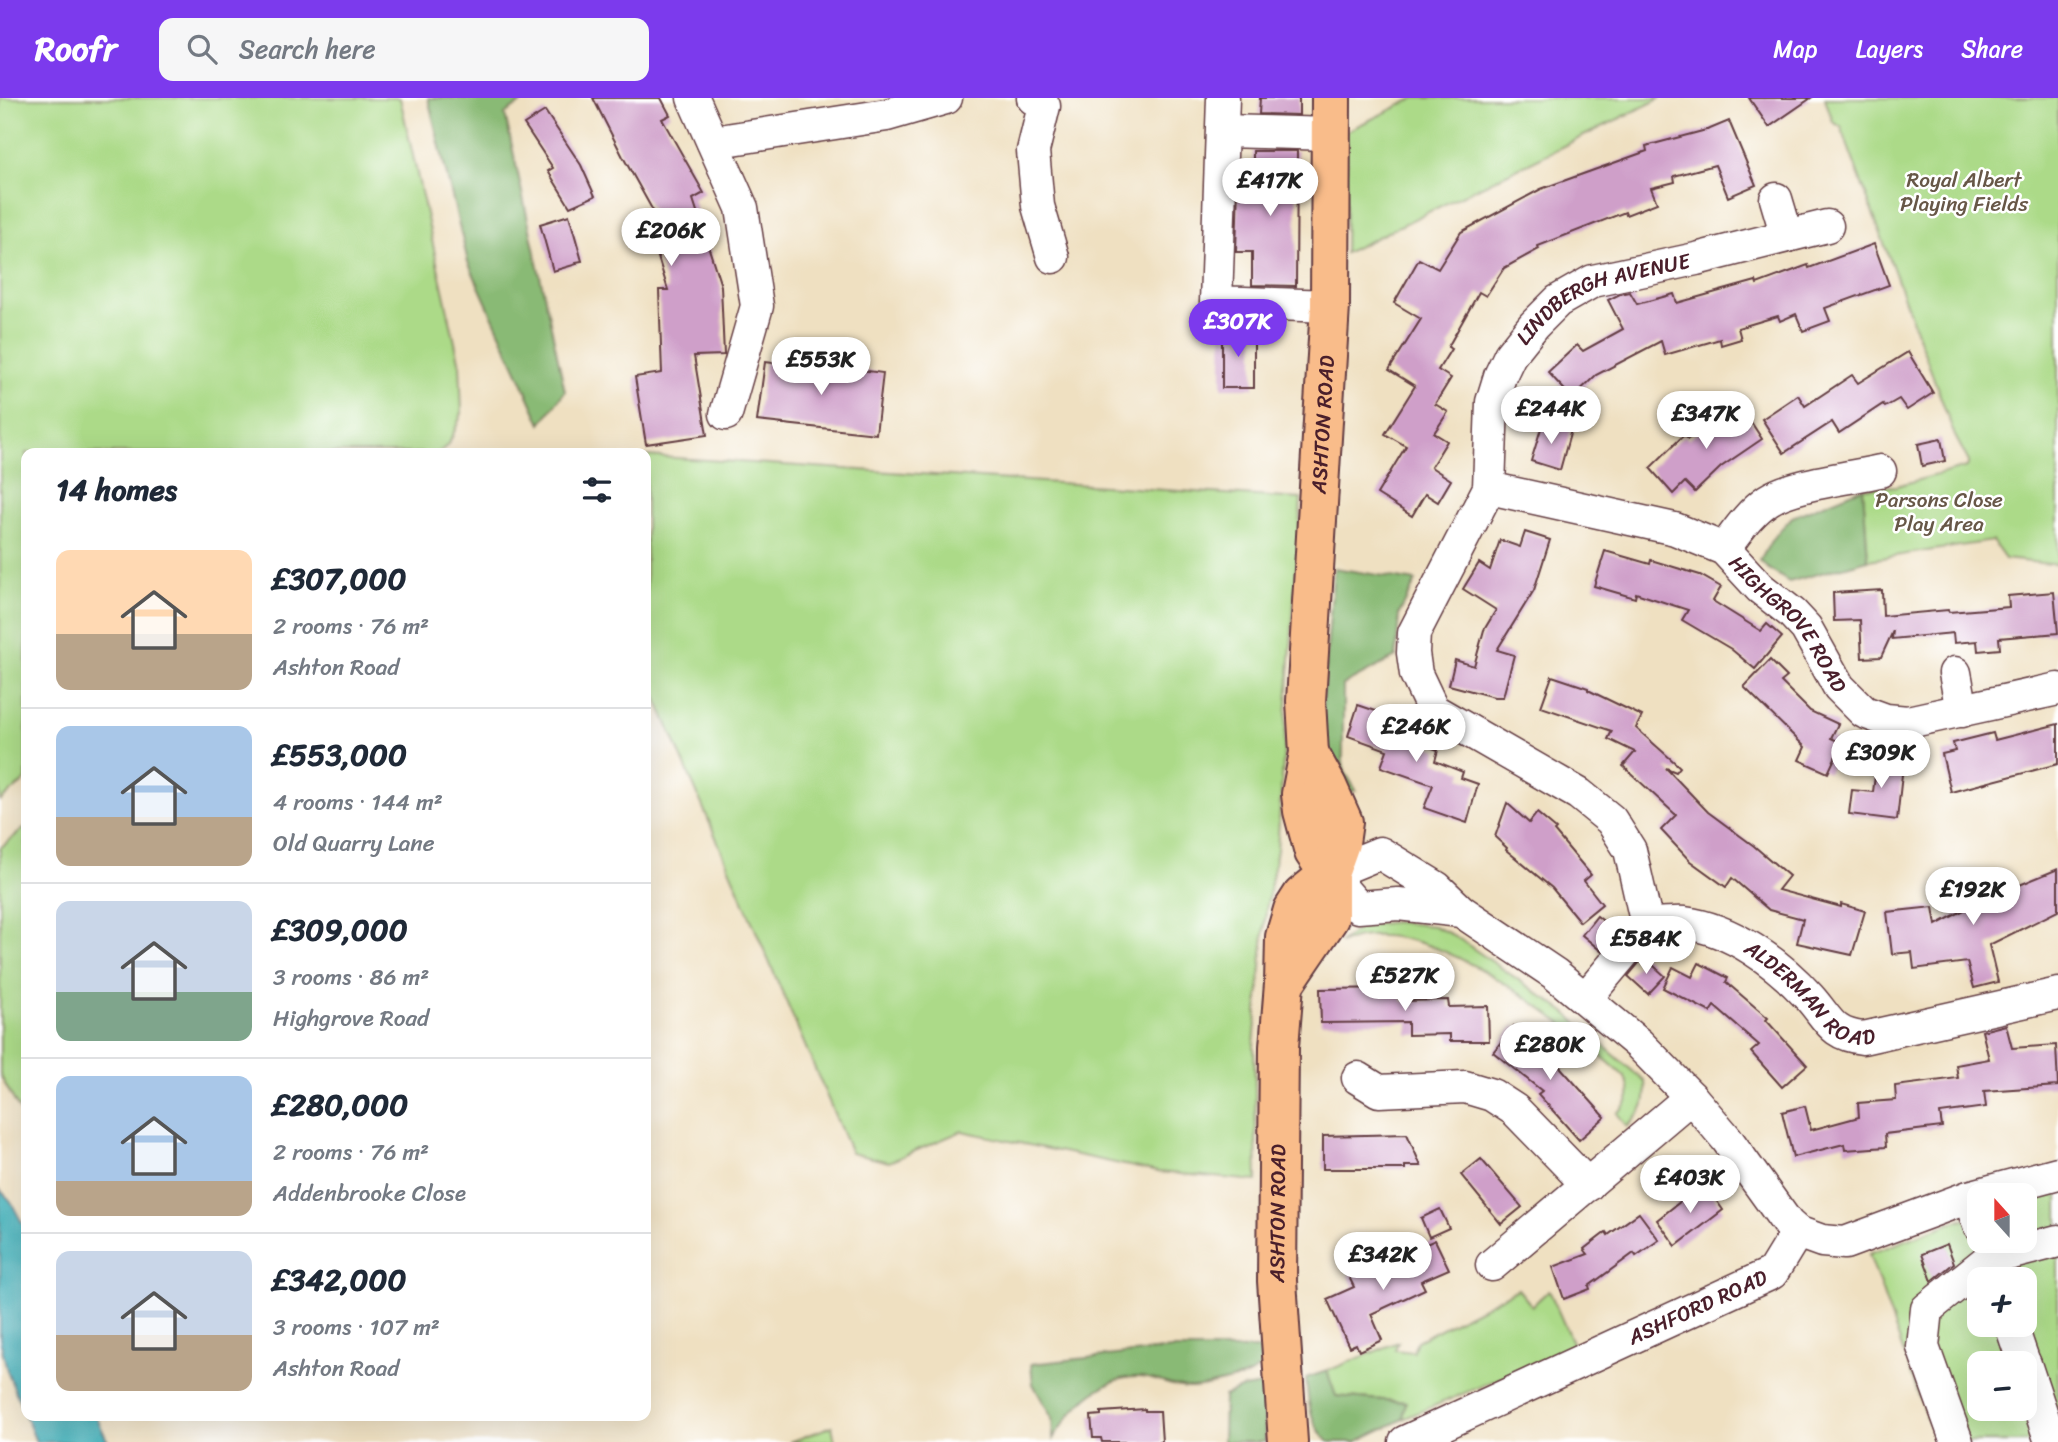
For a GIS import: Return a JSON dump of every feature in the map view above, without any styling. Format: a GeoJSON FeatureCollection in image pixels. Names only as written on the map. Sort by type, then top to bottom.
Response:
{"type":"FeatureCollection","features":[{"type":"Feature","properties":{"kind":"main road","name":"ASHTON ROAD"},"geometry":{"type":"LineString","coordinates":[[1291,1440],[1277,1281],[1279,1047],[1284,984],[1329,918],[1329,874],[1340,843],[1343,822],[1308,752],[1306,701],[1330,306],[1331,116]]}},
{"type":"Feature","properties":{"kind":"street"},"geometry":{"type":"LineString","coordinates":[[693,98],[742,208],[757,306],[726,414]]}},
{"type":"Feature","properties":{"kind":"street"},"geometry":{"type":"LineString","coordinates":[[713,142],[887,114],[946,98]]}},
{"type":"Feature","properties":{"kind":"street"},"geometry":{"type":"LineString","coordinates":[[1033,98],[1044,106],[1032,151],[1038,206],[1053,257]]}},
{"type":"Feature","properties":{"kind":"street"},"geometry":{"type":"LineString","coordinates":[[1223,98],[1216,302],[1330,306]]}},
{"type":"Feature","properties":{"kind":"street"},"geometry":{"type":"LineString","coordinates":[[1223,131],[1331,116]]}},
{"type":"Feature","properties":{"kind":"street"},"geometry":{"type":"LineString","coordinates":[[1776,199],[1787,236]]}},
{"type":"Feature","properties":{"kind":"street","name":"LINDBERGH AVENUE"},"geometry":{"type":"LineString","coordinates":[[1647,925],[1630,850],[1611,820],[1579,794],[1433,710],[1416,674],[1414,633],[1489,488],[1492,402],[1500,376],[1510,355],[1558,301],[1593,281],[1827,226]]}},
{"type":"Feature","properties":{"kind":"street"},"geometry":{"type":"LineString","coordinates":[[1724,549],[1749,516],[1770,499],[1798,488],[1880,471]]}},
{"type":"Feature","properties":{"kind":"street","name":"HIGHGROVE ROAD"},"geometry":{"type":"LineString","coordinates":[[1489,488],[1675,529],[1724,549],[1760,588],[1792,613],[1806,628],[1839,687],[1864,712],[1886,720],[1908,722],[2058,689]]}},
{"type":"Feature","properties":{"kind":"street"},"geometry":{"type":"LineString","coordinates":[[1955,673],[1962,710]]}},
{"type":"Feature","properties":{"kind":"street"},"geometry":{"type":"LineString","coordinates":[[1461,911],[1398,904],[1358,907],[1329,874],[1380,853],[1437,888],[1461,911],[1544,966],[1586,998],[1639,1044],[1691,1097],[1726,1138],[1788,1224],[1797,1232],[1822,1241],[1845,1243],[1967,1213]]}},
{"type":"Feature","properties":{"kind":"street","name":"ALDERMAN ROAD"},"geometry":{"type":"LineString","coordinates":[[1647,925],[1684,923],[1724,933],[1765,958],[1808,996],[1834,1028],[1847,1036],[1863,1038],[2058,994]]}},
{"type":"Feature","properties":{"kind":"street"},"geometry":{"type":"LineString","coordinates":[[1586,998],[1647,925]]}},
{"type":"Feature","properties":{"kind":"street"},"geometry":{"type":"LineString","coordinates":[[1358,1078],[1379,1091],[1465,1087],[1493,1095],[1515,1110],[1588,1185]]}},
{"type":"Feature","properties":{"kind":"street"},"geometry":{"type":"LineString","coordinates":[[1506,1264],[1588,1185],[1691,1097]]}},
{"type":"Feature","properties":{"kind":"street"},"geometry":{"type":"LineString","coordinates":[[2037,1183],[2058,1174]]}},
{"type":"Feature","properties":{"kind":"street","name":"ASHFORD ROAD"},"geometry":{"type":"LineString","coordinates":[[1405,1442],[1772,1273],[1797,1232]]}},
{"type":"Feature","properties":{"kind":"street"},"geometry":{"type":"LineString","coordinates":[[1957,1442],[1923,1348],[1927,1309],[1990,1260],[2058,1241]]}},
{"type":"Feature","properties":{"kind":"street"},"geometry":{"type":"LineString","coordinates":[[2037,1400],[2051,1442]]}},
{"type":"Feature","properties":{"kind":"green space"},"geometry":{"type":"Polygon","coordinates":[[[0,98],[400,98],[460,365],[462,413],[449,444],[444,448],[21,448],[21,784],[0,801],[0,98]]]}},
{"type":"Feature","properties":{"kind":"green space"},"geometry":{"type":"Polygon","coordinates":[[[428,98],[528,98],[505,114],[565,391],[541,424],[468,262],[428,98]]]}},
{"type":"Feature","properties":{"kind":"green space"},"geometry":{"type":"Polygon","coordinates":[[[1415,98],[1661,98],[1345,253],[1347,131],[1415,98]]]}},
{"type":"Feature","properties":{"kind":"green space","name":"Royal Albert Playing Fields"},"geometry":{"type":"Polygon","coordinates":[[[1825,98],[2058,98],[2058,565],[2005,559],[1992,541],[1868,560],[1863,488],[1896,486],[1967,467],[1969,462],[1955,436],[1841,127],[1833,122],[1825,98]]]}},
{"type":"Feature","properties":{"kind":"green space"},"geometry":{"type":"Polygon","coordinates":[[[651,456],[1301,499],[1277,850],[1266,910],[1254,1045],[1257,1181],[1158,1172],[962,1131],[889,1162],[851,1153],[651,686],[651,456]]]}},
{"type":"Feature","properties":{"kind":"green space"},"geometry":{"type":"Polygon","coordinates":[[[1863,488],[1868,560],[1789,582],[1760,561],[1772,539],[1792,517],[1863,488]]]}},
{"type":"Feature","properties":{"kind":"green space"},"geometry":{"type":"Polygon","coordinates":[[[1334,568],[1416,581],[1399,614],[1396,657],[1343,685],[1343,762],[1345,772],[1356,790],[1343,795],[1327,758],[1322,710],[1334,568]]]}},
{"type":"Feature","properties":{"kind":"green space"},"geometry":{"type":"Polygon","coordinates":[[[21,831],[21,1113],[0,1075],[0,848],[21,831]]]}},
{"type":"Feature","properties":{"kind":"green space"},"geometry":{"type":"Polygon","coordinates":[[[1396,922],[1434,926],[1455,936],[1565,1012],[1645,1082],[1643,1107],[1637,1116],[1627,1127],[1617,1113],[1629,1096],[1629,1087],[1624,1076],[1567,1028],[1492,976],[1452,955],[1412,941],[1374,936],[1340,943],[1365,926],[1396,922]]]}},
{"type":"Feature","properties":{"kind":"green space"},"geometry":{"type":"Polygon","coordinates":[[[2058,1189],[2058,1442],[1935,1442],[1869,1254],[1962,1219],[1967,1220],[1967,1253],[2037,1253],[2037,1196],[2058,1189]]]}},
{"type":"Feature","properties":{"kind":"green space"},"geometry":{"type":"Polygon","coordinates":[[[1518,1289],[1532,1306],[1549,1290],[1574,1347],[1403,1419],[1405,1402],[1335,1396],[1327,1371],[1398,1342],[1395,1350],[1413,1352],[1417,1341],[1518,1289]]]}},
{"type":"Feature","properties":{"kind":"green space"},"geometry":{"type":"Polygon","coordinates":[[[1172,1349],[1260,1349],[1261,1367],[1241,1378],[1194,1388],[1137,1377],[1111,1383],[1077,1407],[1053,1439],[1052,1418],[1033,1384],[1031,1364],[1172,1349]]]}},
{"type":"Feature","properties":{"kind":"green space"},"geometry":{"type":"Polygon","coordinates":[[[1327,1371],[1336,1396],[1406,1402],[1403,1419],[1356,1442],[1329,1442],[1314,1421],[1306,1378],[1327,1371]]]}},
{"type":"Feature","properties":{"kind":"green space"},"geometry":{"type":"Polygon","coordinates":[[[1263,1385],[1265,1442],[1223,1442],[1224,1396],[1243,1388],[1263,1385]]]}},
{"type":"Feature","properties":{"kind":"green space"},"geometry":{"type":"Polygon","coordinates":[[[832,1426],[835,1442],[790,1442],[832,1426]]]}},
{"type":"Feature","properties":{"kind":"water"},"geometry":{"type":"Polygon","coordinates":[[[0,1190],[10,1200],[21,1221],[21,1405],[7,1371],[0,1339],[0,1190]]]}},
{"type":"Feature","properties":{"kind":"water"},"geometry":{"type":"Polygon","coordinates":[[[27,1421],[98,1421],[108,1442],[36,1442],[27,1421]]]}},
{"type":"Feature","properties":{"kind":"building"},"geometry":{"type":"Polygon","coordinates":[[[593,98],[661,98],[670,115],[662,119],[704,193],[693,199],[721,286],[724,355],[694,356],[707,435],[646,444],[635,377],[662,373],[659,290],[668,290],[650,231],[662,227],[593,98]]]}},
{"type":"Feature","properties":{"kind":"building"},"geometry":{"type":"Polygon","coordinates":[[[1260,98],[1299,98],[1299,115],[1259,114],[1260,98]]]}},
{"type":"Feature","properties":{"kind":"building"},"geometry":{"type":"Polygon","coordinates":[[[1749,98],[1811,98],[1769,127],[1749,98]]]}},
{"type":"Feature","properties":{"kind":"building"},"geometry":{"type":"Polygon","coordinates":[[[545,111],[581,165],[595,196],[570,207],[548,171],[553,168],[524,124],[545,111]]]}},
{"type":"Feature","properties":{"kind":"building"},"geometry":{"type":"Polygon","coordinates":[[[1729,121],[1756,185],[1728,197],[1715,165],[1674,176],[1675,182],[1651,188],[1657,203],[1626,215],[1625,212],[1538,246],[1539,249],[1504,268],[1486,296],[1479,292],[1438,370],[1451,378],[1435,404],[1448,412],[1434,433],[1447,441],[1431,467],[1451,480],[1438,502],[1425,494],[1412,516],[1377,494],[1406,446],[1385,434],[1415,386],[1389,370],[1421,319],[1394,303],[1419,259],[1438,269],[1461,232],[1541,189],[1647,151],[1646,146],[1710,129],[1729,121]]]}},
{"type":"Feature","properties":{"kind":"building"},"geometry":{"type":"Polygon","coordinates":[[[1253,151],[1297,151],[1296,286],[1252,285],[1252,252],[1236,252],[1238,185],[1253,185],[1253,151]]]}},
{"type":"Feature","properties":{"kind":"building"},"geometry":{"type":"Polygon","coordinates":[[[569,215],[582,261],[553,271],[540,224],[569,215]]]}},
{"type":"Feature","properties":{"kind":"building"},"geometry":{"type":"Polygon","coordinates":[[[1874,244],[1889,285],[1825,308],[1830,321],[1803,331],[1796,314],[1780,321],[1778,316],[1738,328],[1741,339],[1721,345],[1720,339],[1665,355],[1661,341],[1596,375],[1572,398],[1548,372],[1577,345],[1583,351],[1623,329],[1608,300],[1620,294],[1630,292],[1637,304],[1674,294],[1677,303],[1756,281],[1757,284],[1874,244]]]}},
{"type":"Feature","properties":{"kind":"building"},"geometry":{"type":"Polygon","coordinates":[[[1222,330],[1254,330],[1254,388],[1222,388],[1222,330]]]}},
{"type":"Feature","properties":{"kind":"building"},"geometry":{"type":"Polygon","coordinates":[[[1908,352],[1933,393],[1907,410],[1899,399],[1885,407],[1883,404],[1839,433],[1832,422],[1784,453],[1762,419],[1798,395],[1805,406],[1852,375],[1858,383],[1908,352]]]}},
{"type":"Feature","properties":{"kind":"building"},"geometry":{"type":"Polygon","coordinates":[[[765,362],[815,368],[816,364],[883,373],[876,434],[757,421],[765,362]]]}},
{"type":"Feature","properties":{"kind":"building"},"geometry":{"type":"Polygon","coordinates":[[[1740,405],[1762,439],[1721,467],[1695,492],[1685,482],[1673,494],[1650,468],[1684,435],[1688,439],[1740,405]]]}},
{"type":"Feature","properties":{"kind":"building"},"geometry":{"type":"Polygon","coordinates":[[[1543,422],[1571,430],[1560,470],[1531,461],[1543,422]]]}},
{"type":"Feature","properties":{"kind":"building"},"geometry":{"type":"Polygon","coordinates":[[[1941,439],[1945,461],[1922,466],[1918,444],[1941,439]]]}},
{"type":"Feature","properties":{"kind":"building"},"geometry":{"type":"Polygon","coordinates":[[[1525,532],[1550,540],[1534,590],[1497,650],[1514,655],[1503,697],[1449,685],[1455,660],[1474,666],[1484,630],[1496,610],[1463,589],[1479,563],[1490,570],[1500,540],[1520,547],[1525,532]]]}},
{"type":"Feature","properties":{"kind":"building"},"geometry":{"type":"Polygon","coordinates":[[[1605,551],[1650,564],[1651,560],[1700,575],[1721,587],[1713,601],[1761,631],[1767,624],[1782,637],[1755,669],[1731,649],[1682,620],[1688,610],[1636,593],[1635,598],[1594,586],[1605,551]]]}},
{"type":"Feature","properties":{"kind":"building"},"geometry":{"type":"Polygon","coordinates":[[[1882,590],[1883,616],[2009,607],[2008,596],[2054,592],[2058,633],[1999,638],[2000,649],[1978,651],[1977,641],[1954,643],[1953,633],[1892,639],[1893,631],[1881,657],[1862,658],[1860,620],[1834,621],[1833,593],[1882,590]]]}},
{"type":"Feature","properties":{"kind":"building"},"geometry":{"type":"Polygon","coordinates":[[[1770,660],[1787,677],[1781,682],[1810,711],[1838,724],[1831,738],[1842,743],[1828,773],[1799,760],[1805,747],[1744,687],[1770,660]]]}},
{"type":"Feature","properties":{"kind":"building"},"geometry":{"type":"Polygon","coordinates":[[[1552,676],[1588,688],[1642,716],[1636,728],[1680,767],[1676,772],[1666,768],[1708,812],[1789,876],[1778,890],[1865,911],[1852,955],[1797,943],[1803,919],[1769,910],[1732,878],[1726,887],[1690,861],[1661,830],[1676,815],[1623,766],[1635,752],[1608,739],[1612,731],[1541,707],[1552,676]]]}},
{"type":"Feature","properties":{"kind":"building"},"geometry":{"type":"Polygon","coordinates":[[[1358,705],[1394,717],[1390,727],[1414,736],[1413,741],[1438,750],[1435,761],[1463,772],[1461,778],[1478,784],[1467,823],[1424,808],[1433,785],[1381,767],[1387,750],[1348,736],[1358,705]]]}},
{"type":"Feature","properties":{"kind":"building"},"geometry":{"type":"Polygon","coordinates":[[[2058,724],[2058,764],[1951,792],[1942,754],[1955,751],[1953,743],[1993,733],[1995,740],[2058,724]]]}},
{"type":"Feature","properties":{"kind":"building"},"geometry":{"type":"Polygon","coordinates":[[[1878,753],[1904,756],[1897,820],[1849,814],[1852,790],[1873,792],[1878,753]]]}},
{"type":"Feature","properties":{"kind":"building"},"geometry":{"type":"Polygon","coordinates":[[[1507,803],[1529,823],[1537,813],[1556,829],[1554,831],[1591,875],[1584,881],[1602,904],[1580,922],[1552,888],[1506,850],[1495,837],[1507,803]]]}},
{"type":"Feature","properties":{"kind":"building"},"geometry":{"type":"Polygon","coordinates":[[[2058,869],[2058,911],[1989,945],[1998,982],[1974,988],[1967,962],[1914,969],[1912,952],[1892,954],[1887,912],[1933,907],[1936,925],[1981,901],[1978,896],[2006,882],[2010,889],[2058,869]]]}},
{"type":"Feature","properties":{"kind":"building"},"geometry":{"type":"Polygon","coordinates":[[[1597,916],[1617,932],[1601,951],[1582,935],[1597,916]]]}},
{"type":"Feature","properties":{"kind":"building"},"geometry":{"type":"Polygon","coordinates":[[[1644,957],[1665,976],[1648,994],[1628,976],[1644,957]]]}},
{"type":"Feature","properties":{"kind":"building"},"geometry":{"type":"Polygon","coordinates":[[[1699,963],[1728,978],[1726,982],[1768,1018],[1766,1020],[1807,1065],[1782,1087],[1751,1052],[1759,1045],[1714,1006],[1710,1012],[1663,988],[1673,967],[1692,977],[1699,963]]]}},
{"type":"Feature","properties":{"kind":"building"},"geometry":{"type":"Polygon","coordinates":[[[1402,988],[1402,1001],[1448,1000],[1449,1007],[1488,1006],[1489,1041],[1450,1041],[1450,1034],[1408,1035],[1408,1022],[1321,1023],[1320,989],[1402,988]]]}},
{"type":"Feature","properties":{"kind":"building"},"geometry":{"type":"Polygon","coordinates":[[[2006,1025],[2012,1048],[2056,1045],[2058,1086],[1984,1091],[1986,1107],[1940,1113],[1942,1127],[1885,1134],[1886,1147],[1845,1150],[1844,1144],[1793,1157],[1782,1112],[1805,1106],[1811,1130],[1859,1117],[1858,1103],[1896,1100],[1895,1086],[1958,1078],[1956,1065],[1989,1059],[1982,1031],[2006,1025]]]}},
{"type":"Feature","properties":{"kind":"building"},"geometry":{"type":"Polygon","coordinates":[[[1514,1026],[1544,1049],[1605,1117],[1579,1140],[1538,1094],[1542,1091],[1493,1052],[1514,1026]]]}},
{"type":"Feature","properties":{"kind":"building"},"geometry":{"type":"Polygon","coordinates":[[[1407,1134],[1421,1166],[1405,1166],[1405,1169],[1323,1169],[1323,1136],[1407,1134]]]}},
{"type":"Feature","properties":{"kind":"building"},"geometry":{"type":"Polygon","coordinates":[[[1481,1159],[1522,1207],[1501,1224],[1461,1175],[1481,1159]]]}},
{"type":"Feature","properties":{"kind":"building"},"geometry":{"type":"Polygon","coordinates":[[[1704,1183],[1723,1210],[1676,1246],[1657,1220],[1704,1183]]]}},
{"type":"Feature","properties":{"kind":"building"},"geometry":{"type":"Polygon","coordinates":[[[1440,1209],[1449,1228],[1429,1237],[1421,1218],[1440,1209]]]}},
{"type":"Feature","properties":{"kind":"building"},"geometry":{"type":"Polygon","coordinates":[[[1639,1213],[1659,1240],[1636,1256],[1634,1253],[1589,1286],[1590,1289],[1564,1299],[1553,1267],[1588,1254],[1584,1249],[1606,1232],[1608,1235],[1639,1213]]]}},
{"type":"Feature","properties":{"kind":"building"},"geometry":{"type":"Polygon","coordinates":[[[1435,1240],[1449,1269],[1421,1281],[1425,1289],[1371,1314],[1382,1340],[1359,1351],[1356,1344],[1349,1347],[1327,1299],[1354,1287],[1348,1275],[1375,1263],[1376,1267],[1435,1240]]]}},
{"type":"Feature","properties":{"kind":"building"},"geometry":{"type":"Polygon","coordinates":[[[1947,1244],[1954,1263],[1932,1281],[1922,1254],[1947,1244]]]}},
{"type":"Feature","properties":{"kind":"building"},"geometry":{"type":"Polygon","coordinates":[[[1145,1409],[1160,1411],[1162,1442],[1102,1442],[1101,1438],[1093,1438],[1091,1416],[1101,1415],[1101,1412],[1145,1409]]]}},
{"type":"Feature","properties":{"kind":"park label","name":"Parsons Close Play Area"},"geometry":{"type":"Point","coordinates":[1939,512]}}]}
